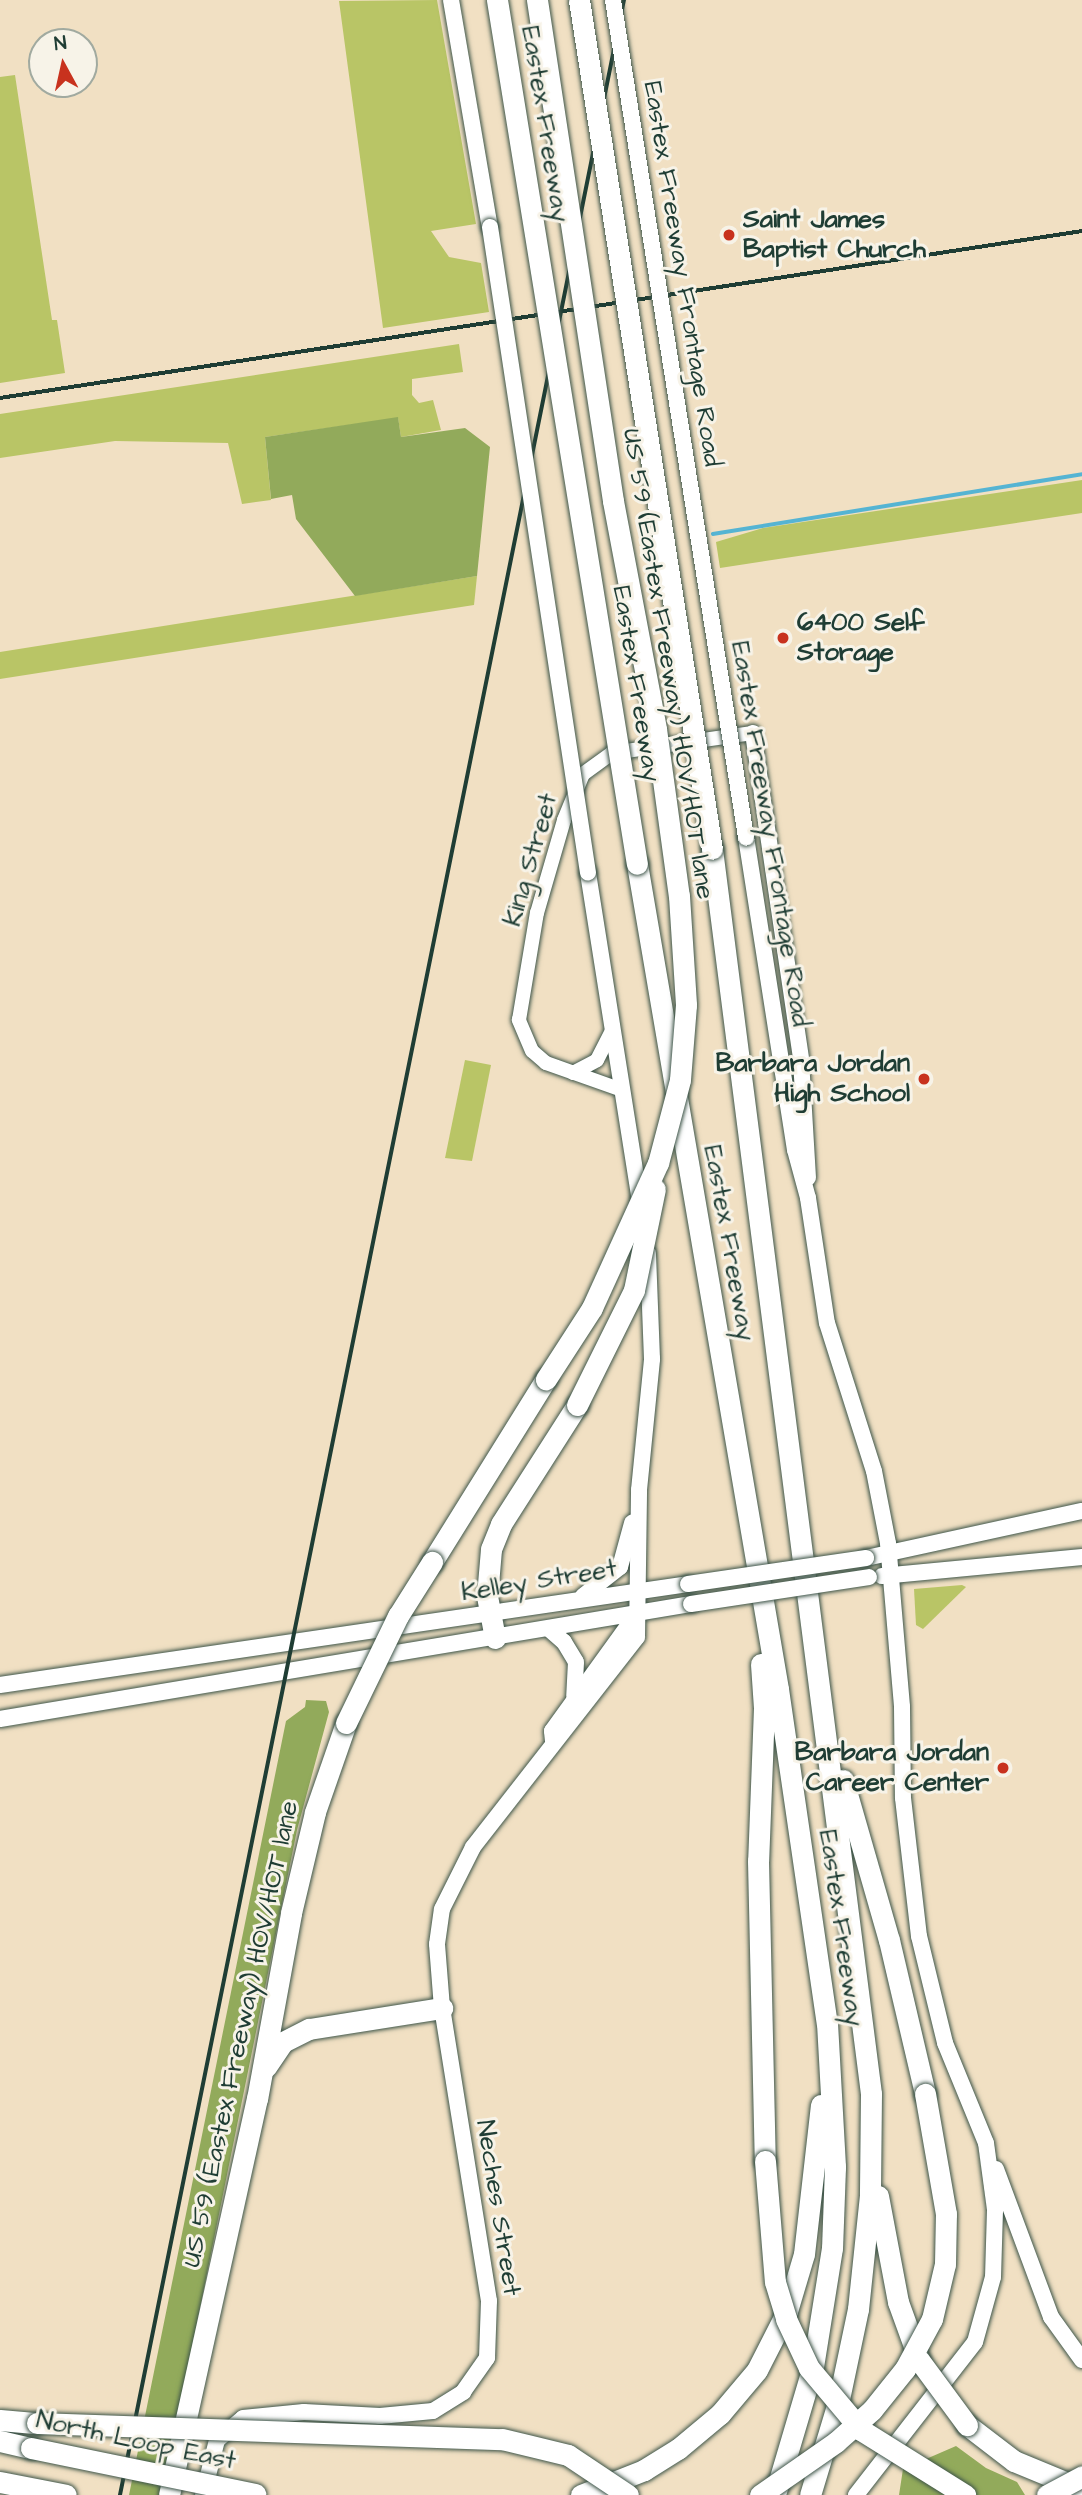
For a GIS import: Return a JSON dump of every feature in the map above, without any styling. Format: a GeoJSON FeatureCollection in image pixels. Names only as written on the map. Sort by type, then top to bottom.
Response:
{"type":"FeatureCollection","features":[{"type":"Feature","properties":{"kind":"highway","name":"Eastex Freeway"},"geometry":{"type":"LineString","coordinates":[[497,0],[637,864],[809,1885],[827,2023],[835,2180],[829,2273],[805,2399],[775,2495]]}},
{"type":"Feature","properties":{"kind":"highway","name":"US 59 (Eastex Freeway) HOV/HOT lane"},"geometry":{"type":"LineString","coordinates":[[169,2495],[261,2075],[315,1812],[346,1723],[398,1616],[592,1308],[658,1163],[681,1067],[686,1005],[679,896],[656,729],[613,502],[537,0]]}},
{"type":"Feature","properties":{"kind":"highway","name":"Eastex Freeway"},"geometry":{"type":"LineString","coordinates":[[579,0],[712,849],[866,2035],[873,2157],[853,2337],[810,2495]]}},
{"type":"Feature","properties":{"kind":"highway"},"geometry":{"type":"LineString","coordinates":[[495,1638],[489,1613],[488,1572],[501,1524],[577,1405],[634,1290],[650,1226],[658,1163]]}},
{"type":"Feature","properties":{"kind":"highway"},"geometry":{"type":"LineString","coordinates":[[750,1536],[764,1708],[758,1861],[765,2161],[775,2282],[786,2319],[810,2368],[861,2430],[965,2495]]}},
{"type":"Feature","properties":{"kind":"highway"},"geometry":{"type":"LineString","coordinates":[[760,2495],[836,2442],[872,2410],[905,2369],[932,2319],[944,2273],[946,2214],[925,2094],[889,1940],[822,1704]]}},
{"type":"Feature","properties":{"kind":"highway"},"geometry":{"type":"LineString","coordinates":[[261,2075],[283,2042],[299,2033],[442,2008]]}},
{"type":"Feature","properties":{"kind":"highway"},"geometry":{"type":"LineString","coordinates":[[581,2495],[644,2470],[696,2435],[739,2393],[771,2346],[797,2281],[807,2239],[827,2023]]}},
{"type":"Feature","properties":{"kind":"highway"},"geometry":{"type":"LineString","coordinates":[[873,2157],[898,2302],[919,2360],[967,2425],[1014,2462],[1082,2489]]}},
{"type":"Feature","properties":{"kind":"highway"},"geometry":{"type":"LineString","coordinates":[[0,2420],[502,2439],[568,2455],[628,2495]]}},
{"type":"Feature","properties":{"kind":"highway","name":"North Loop East"},"geometry":{"type":"LineString","coordinates":[[0,2441],[258,2494]]}},
{"type":"Feature","properties":{"kind":"highway"},"geometry":{"type":"LineString","coordinates":[[1046,2495],[1082,2476]]}},
{"type":"Feature","properties":{"kind":"highway"},"geometry":{"type":"LineString","coordinates":[[0,2482],[66,2495]]}},
{"type":"Feature","properties":{"kind":"main road"},"geometry":{"type":"LineString","coordinates":[[451,0],[490,227],[648,1250],[652,1359],[639,1490],[639,1611]]}},
{"type":"Feature","properties":{"kind":"main road","name":"Eastex Freeway Frontage Road"},"geometry":{"type":"LineString","coordinates":[[613,0],[794,1150],[808,1198],[827,1323],[874,1471],[888,1552],[901,1695],[904,1798],[919,1936],[945,2043],[986,2143],[995,2243],[989,2297],[975,2342],[856,2495]]}},
{"type":"Feature","properties":{"kind":"main road"},"geometry":{"type":"LineString","coordinates":[[753,733],[801,1060],[808,1198]]}},
{"type":"Feature","properties":{"kind":"main road"},"geometry":{"type":"LineString","coordinates":[[578,1600],[620,1567],[639,1490]]}},
{"type":"Feature","properties":{"kind":"main road","name":"Kelley Street"},"geometry":{"type":"LineString","coordinates":[[0,1685],[866,1558],[1082,1511]]}},
{"type":"Feature","properties":{"kind":"main road","name":"Kelley Street"},"geometry":{"type":"LineString","coordinates":[[0,1719],[495,1638],[639,1611],[869,1577],[1082,1557]]}},
{"type":"Feature","properties":{"kind":"main road","name":"Neches Street"},"geometry":{"type":"LineString","coordinates":[[552,1741],[552,1731],[639,1611]]}},
{"type":"Feature","properties":{"kind":"main road","name":"Neches Street"},"geometry":{"type":"LineString","coordinates":[[202,2495],[217,2440],[243,2418],[304,2412],[413,2416],[449,2405],[475,2379],[487,2358],[489,2301],[442,2008],[437,1944],[442,1909],[454,1877],[552,1741],[563,1737],[637,1637],[639,1611]]}},
{"type":"Feature","properties":{"kind":"main road"},"geometry":{"type":"LineString","coordinates":[[548,1629],[564,1642],[576,1662],[578,1675],[572,1702]]}},
{"type":"Feature","properties":{"kind":"main road"},"geometry":{"type":"LineString","coordinates":[[986,2143],[1051,2317],[1082,2360]]}},
{"type":"Feature","properties":{"kind":"street","name":"King Street"},"geometry":{"type":"LineString","coordinates":[[573,1073],[554,1067],[532,1051],[519,1020],[537,913],[564,820],[583,774],[612,753],[753,733]]}},
{"type":"Feature","properties":{"kind":"street"},"geometry":{"type":"LineString","coordinates":[[573,1073],[597,1060],[612,1029]]}},
{"type":"Feature","properties":{"kind":"street"},"geometry":{"type":"LineString","coordinates":[[573,1073],[622,1090]]}},
{"type":"Feature","properties":{"kind":"green space"},"geometry":{"type":"Polygon","coordinates":[[[437,0],[476,224],[431,231],[449,257],[481,263],[489,312],[383,328],[339,1],[437,0]]]}},
{"type":"Feature","properties":{"kind":"green space"},"geometry":{"type":"Polygon","coordinates":[[[15,75],[52,320],[57,320],[65,373],[0,383],[0,77],[15,75]]]}},
{"type":"Feature","properties":{"kind":"green space"},"geometry":{"type":"Polygon","coordinates":[[[459,344],[463,372],[412,379],[412,395],[419,403],[433,400],[441,430],[401,437],[398,418],[265,437],[271,500],[242,504],[228,443],[115,441],[0,458],[0,414],[459,344]]]}},
{"type":"Feature","properties":{"kind":"green space"},"geometry":{"type":"Polygon","coordinates":[[[398,417],[401,437],[465,428],[490,447],[477,576],[355,596],[296,519],[292,495],[271,499],[265,437],[398,417]]]}},
{"type":"Feature","properties":{"kind":"green space"},"geometry":{"type":"Polygon","coordinates":[[[1082,480],[1082,513],[720,568],[716,542],[763,528],[1082,480]]]}},
{"type":"Feature","properties":{"kind":"green space"},"geometry":{"type":"Polygon","coordinates":[[[477,576],[474,605],[0,679],[0,652],[477,576]]]}},
{"type":"Feature","properties":{"kind":"green space"},"geometry":{"type":"Polygon","coordinates":[[[465,1060],[491,1065],[472,1161],[445,1158],[465,1060]]]}},
{"type":"Feature","properties":{"kind":"green space"},"geometry":{"type":"Polygon","coordinates":[[[962,1585],[966,1587],[923,1629],[916,1625],[914,1589],[962,1585]]]}},
{"type":"Feature","properties":{"kind":"green space"},"geometry":{"type":"Polygon","coordinates":[[[306,1700],[326,1701],[329,1712],[297,1830],[162,2495],[129,2495],[286,1721],[305,1707],[306,1700]]]}},
{"type":"Feature","properties":{"kind":"green space"},"geometry":{"type":"Polygon","coordinates":[[[956,2446],[986,2468],[1017,2482],[1025,2495],[899,2495],[903,2469],[956,2446]]]}},
{"type":"Feature","properties":{"kind":"waterway"},"geometry":{"type":"LineString","coordinates":[[713,534],[1082,474]]}},
{"type":"Feature","properties":{"kind":"railway"},"geometry":{"type":"LineString","coordinates":[[120,2495],[624,0]]}},
{"type":"Feature","properties":{"kind":"railway"},"geometry":{"type":"LineString","coordinates":[[0,398],[1082,231]]}},
{"type":"Feature","properties":{"kind":"place","name":"Saint James Baptist Church"},"geometry":{"type":"Point","coordinates":[729,235]}},
{"type":"Feature","properties":{"kind":"place","name":"6400 Self Storage"},"geometry":{"type":"Point","coordinates":[783,638]}},
{"type":"Feature","properties":{"kind":"place","name":"Barbara Jordan High School"},"geometry":{"type":"Point","coordinates":[924,1079]}},
{"type":"Feature","properties":{"kind":"place","name":"Barbara Jordan Career Center"},"geometry":{"type":"Point","coordinates":[1003,1768]}}]}
